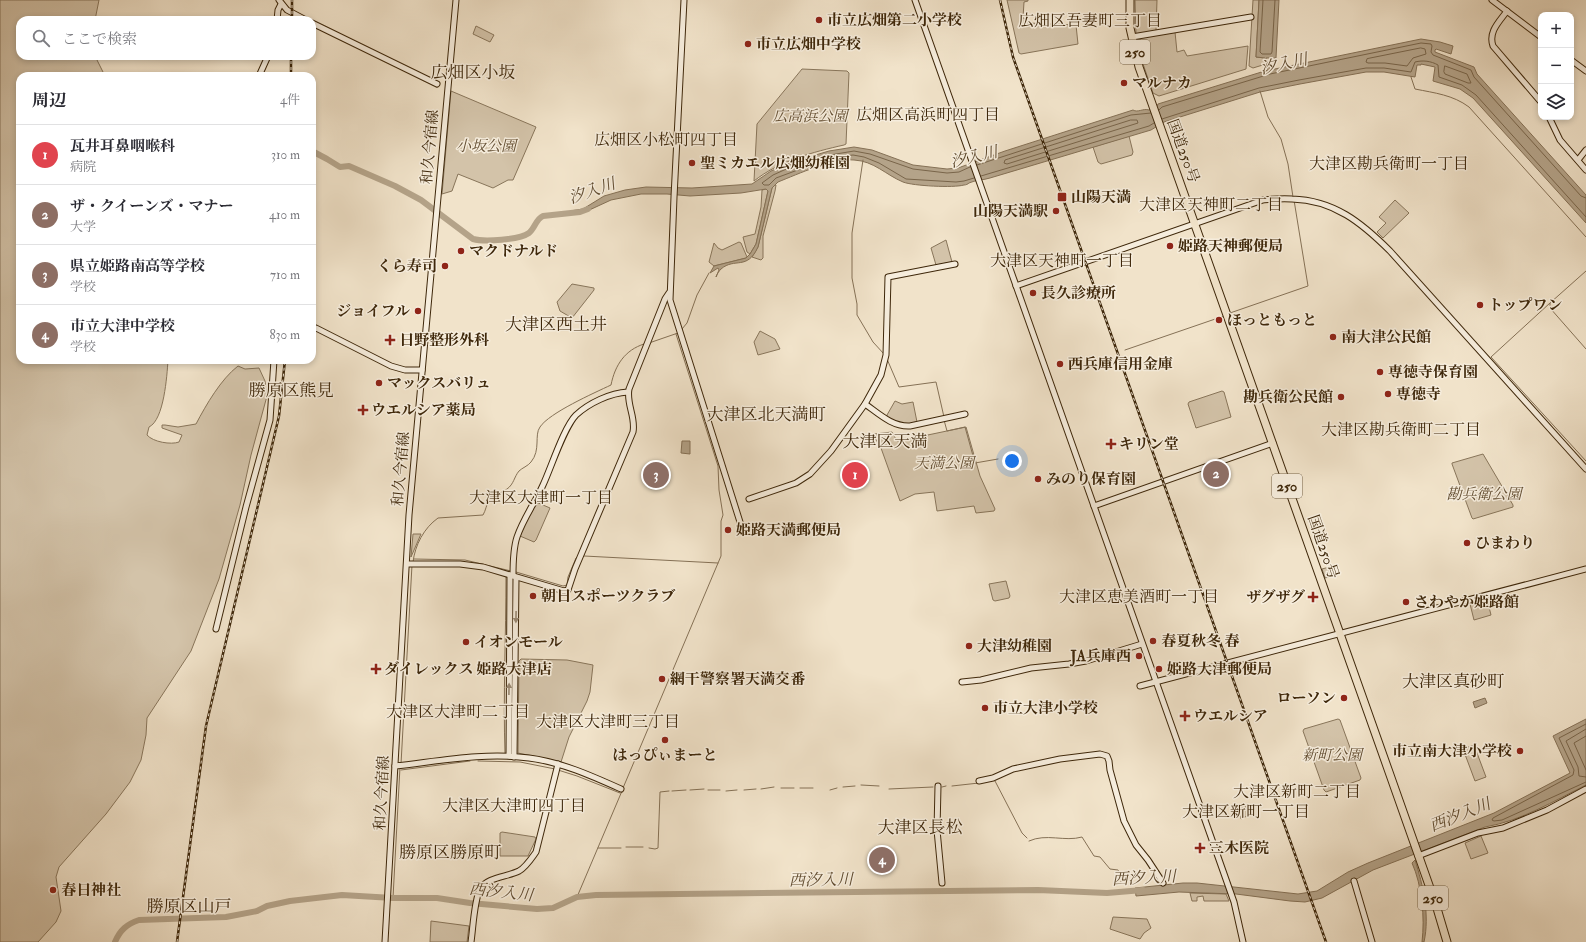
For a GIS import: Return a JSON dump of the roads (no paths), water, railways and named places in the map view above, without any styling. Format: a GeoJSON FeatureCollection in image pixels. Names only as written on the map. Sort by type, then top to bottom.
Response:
{"type":"FeatureCollection","features":[{"type":"Feature","properties":{"kind":"highway","name":"国道250号"},"geometry":{"type":"LineString","coordinates":[[1130,0],[1132,37],[1139,67],[1273,443],[1447,942]]}},
{"type":"Feature","properties":{"kind":"street","name":"和久今宿線"},"geometry":{"type":"LineString","coordinates":[[385,942],[409,515],[456,0]]}},
{"type":"Feature","properties":{"kind":"street"},"geometry":{"type":"LineString","coordinates":[[684,0],[674,185],[670,291],[671,303],[740,522]]}},
{"type":"Feature","properties":{"kind":"street"},"geometry":{"type":"LineString","coordinates":[[915,0],[1227,883],[1243,942]]}},
{"type":"Feature","properties":{"kind":"street"},"geometry":{"type":"LineString","coordinates":[[1492,0],[1538,35]]}},
{"type":"Feature","properties":{"kind":"street"},"geometry":{"type":"LineString","coordinates":[[277,16],[280,2]]}},
{"type":"Feature","properties":{"kind":"street"},"geometry":{"type":"LineString","coordinates":[[280,2],[290,12],[298,16]]}},
{"type":"Feature","properties":{"kind":"street"},"geometry":{"type":"LineString","coordinates":[[1507,11],[1493,31],[1491,41],[1493,46],[1538,98]]}},
{"type":"Feature","properties":{"kind":"street"},"geometry":{"type":"LineString","coordinates":[[1132,37],[1251,17]]}},
{"type":"Feature","properties":{"kind":"street"},"geometry":{"type":"LineString","coordinates":[[316,25],[437,84]]}},
{"type":"Feature","properties":{"kind":"street"},"geometry":{"type":"LineString","coordinates":[[261,72],[266,60]]}},
{"type":"Feature","properties":{"kind":"street"},"geometry":{"type":"LineString","coordinates":[[1574,62],[1586,71]]}},
{"type":"Feature","properties":{"kind":"street"},"geometry":{"type":"LineString","coordinates":[[1550,120],[1560,140],[1586,170]]}},
{"type":"Feature","properties":{"kind":"street"},"geometry":{"type":"LineString","coordinates":[[1578,160],[1586,150]]}},
{"type":"Feature","properties":{"kind":"street"},"geometry":{"type":"LineString","coordinates":[[1016,286],[1194,223],[1264,200],[1306,200],[1329,206],[1353,217],[1390,251],[1586,469]]}},
{"type":"Feature","properties":{"kind":"street"},"geometry":{"type":"LineString","coordinates":[[749,499],[796,483],[810,474],[831,451],[865,404],[881,375],[886,355],[888,277],[955,264]]}},
{"type":"Feature","properties":{"kind":"street"},"geometry":{"type":"LineString","coordinates":[[407,564],[455,564],[476,566],[564,591],[569,588],[575,569],[633,432],[634,420],[628,392],[670,291]]}},
{"type":"Feature","properties":{"kind":"street"},"geometry":{"type":"LineString","coordinates":[[316,328],[391,366],[405,370],[422,370]]}},
{"type":"Feature","properties":{"kind":"street"},"geometry":{"type":"LineString","coordinates":[[216,629],[246,507],[270,420],[274,364]]}},
{"type":"Feature","properties":{"kind":"street"},"geometry":{"type":"LineString","coordinates":[[511,756],[513,576],[514,554],[517,538],[524,520],[542,486],[568,426],[576,415],[589,406],[607,397],[620,392],[628,392]]}},
{"type":"Feature","properties":{"kind":"street"},"geometry":{"type":"LineString","coordinates":[[865,404],[900,426],[910,426],[965,414]]}},
{"type":"Feature","properties":{"kind":"street"},"geometry":{"type":"LineString","coordinates":[[1094,506],[1273,443]]}},
{"type":"Feature","properties":{"kind":"street"},"geometry":{"type":"LineString","coordinates":[[1140,686],[1586,569]]}},
{"type":"Feature","properties":{"kind":"street"},"geometry":{"type":"LineString","coordinates":[[962,682],[981,680],[1031,668],[1086,661],[1142,644]]}},
{"type":"Feature","properties":{"kind":"street"},"geometry":{"type":"LineString","coordinates":[[979,781],[994,778],[1013,768],[1048,761],[1100,754],[1107,756],[1124,821],[1136,845],[1163,883]]}},
{"type":"Feature","properties":{"kind":"street"},"geometry":{"type":"LineString","coordinates":[[395,766],[474,756],[511,756],[530,758],[558,764],[621,789]]}},
{"type":"Feature","properties":{"kind":"street"},"geometry":{"type":"LineString","coordinates":[[472,942],[479,891],[485,884],[519,871],[529,862],[536,852],[558,764]]}},
{"type":"Feature","properties":{"kind":"street"},"geometry":{"type":"LineString","coordinates":[[938,786],[937,830],[942,883]]}},
{"type":"Feature","properties":{"kind":"street"},"geometry":{"type":"LineString","coordinates":[[1418,856],[1478,833],[1503,828],[1547,810],[1586,790]]}},
{"type":"Feature","properties":{"kind":"street"},"geometry":{"type":"LineString","coordinates":[[1354,881],[1372,942]]}},
{"type":"Feature","properties":{"kind":"water"},"geometry":{"type":"Polygon","coordinates":[[[1259,0],[1279,0],[1276,58],[1266,58],[1270,70],[1421,39],[1453,46],[1451,54],[1436,49],[1435,52],[1474,67],[1477,74],[1586,195],[1586,223],[1473,98],[1460,89],[1433,81],[1435,67],[1421,64],[1417,65],[1415,77],[1384,72],[1366,72],[1260,92],[1164,122],[1151,130],[959,186],[924,185],[903,182],[868,163],[854,160],[836,161],[778,182],[772,188],[758,247],[754,254],[750,259],[726,266],[717,274],[719,270],[718,268],[710,273],[714,266],[746,258],[756,244],[768,191],[766,189],[741,193],[690,196],[641,194],[611,200],[585,212],[570,211],[583,209],[604,196],[625,190],[646,187],[692,188],[752,184],[771,171],[792,162],[829,151],[854,147],[872,150],[913,165],[947,169],[958,168],[1005,151],[1133,110],[1149,110],[1158,104],[1268,70],[1265,58],[1256,57],[1259,0]]]}},
{"type":"Feature","properties":{"kind":"water"},"geometry":{"type":"Polygon","coordinates":[[[682,441],[690,441],[690,454],[681,453],[682,441]]]}},
{"type":"Feature","properties":{"kind":"water"},"geometry":{"type":"Polygon","coordinates":[[[1485,698],[1487,703],[1475,708],[1473,702],[1485,698]]]}},
{"type":"Feature","properties":{"kind":"water"},"geometry":{"type":"Polygon","coordinates":[[[1586,719],[1586,785],[1524,815],[1485,827],[1373,870],[1322,898],[1305,902],[1236,894],[1179,892],[1136,896],[1135,888],[1183,883],[1197,883],[1298,894],[1317,891],[1348,872],[1368,863],[1494,813],[1570,773],[1553,736],[1586,719]]]}},
{"type":"Feature","properties":{"kind":"water"},"geometry":{"type":"Polygon","coordinates":[[[1415,860],[1425,900],[1426,932],[1424,942],[1422,942],[1422,902],[1418,881],[1412,863],[1415,860]]]}},
{"type":"Feature","properties":{"kind":"waterway"},"geometry":{"type":"LineString","coordinates":[[1411,77],[1415,89],[1450,97],[1469,107],[1586,237]]}},
{"type":"Feature","properties":{"kind":"waterway"},"geometry":{"type":"LineString","coordinates":[[1260,91],[1268,117],[1281,139],[1288,164],[1293,197]]}},
{"type":"Feature","properties":{"kind":"waterway","name":"汐入川"},"geometry":{"type":"LineString","coordinates":[[316,153],[340,167],[349,166],[395,186],[421,200],[473,239],[493,240],[518,237],[529,233],[543,216],[580,212],[588,209]]}},
{"type":"Feature","properties":{"kind":"waterway"},"geometry":{"type":"LineString","coordinates":[[863,160],[852,233],[852,278],[857,304],[857,315],[873,342],[884,354]]}},
{"type":"Feature","properties":{"kind":"waterway"},"geometry":{"type":"LineString","coordinates":[[1230,313],[1308,286],[1294,200]]}},
{"type":"Feature","properties":{"kind":"waterway"},"geometry":{"type":"LineString","coordinates":[[1586,271],[1550,303],[1550,308],[1586,349]]}},
{"type":"Feature","properties":{"kind":"waterway"},"geometry":{"type":"LineString","coordinates":[[682,329],[687,323],[697,295],[709,273]]}},
{"type":"Feature","properties":{"kind":"waterway"},"geometry":{"type":"LineString","coordinates":[[1550,303],[1491,357],[1586,461]]}},
{"type":"Feature","properties":{"kind":"waterway"},"geometry":{"type":"LineString","coordinates":[[1125,350],[1224,316]]}},
{"type":"Feature","properties":{"kind":"waterway"},"geometry":{"type":"LineString","coordinates":[[649,343],[678,333]]}},
{"type":"Feature","properties":{"kind":"waterway"},"geometry":{"type":"LineString","coordinates":[[623,788],[721,556],[721,521],[723,515],[719,490],[718,466],[676,334]]}},
{"type":"Feature","properties":{"kind":"waterway"},"geometry":{"type":"LineString","coordinates":[[413,562],[418,543],[424,532],[433,522],[438,518],[483,515],[489,501],[509,487],[513,483],[519,471],[531,462],[536,453],[537,434],[540,427],[552,416],[572,404],[611,385],[615,371],[626,354],[644,344]]}},
{"type":"Feature","properties":{"kind":"waterway"},"geometry":{"type":"LineString","coordinates":[[887,359],[899,387],[936,382],[944,417]]}},
{"type":"Feature","properties":{"kind":"waterway"},"geometry":{"type":"LineString","coordinates":[[944,420],[947,431],[965,427],[975,463],[998,459]]}},
{"type":"Feature","properties":{"kind":"waterway"},"geometry":{"type":"LineString","coordinates":[[584,556],[718,563]]}},
{"type":"Feature","properties":{"kind":"waterway"},"geometry":{"type":"LineString","coordinates":[[516,572],[563,586],[567,585],[568,577],[576,558],[579,557]]}},
{"type":"Feature","properties":{"kind":"waterway"},"geometry":{"type":"LineString","coordinates":[[414,559],[465,560],[511,571]]}},
{"type":"Feature","properties":{"kind":"waterway"},"geometry":{"type":"LineString","coordinates":[[401,764],[412,565]]}},
{"type":"Feature","properties":{"kind":"waterway"},"geometry":{"type":"LineString","coordinates":[[505,754],[504,687],[506,576]]}},
{"type":"Feature","properties":{"kind":"waterway"},"geometry":{"type":"LineString","coordinates":[[401,770],[470,761]]}},
{"type":"Feature","properties":{"kind":"waterway"},"geometry":{"type":"LineString","coordinates":[[478,761],[520,762],[555,769]]}},
{"type":"Feature","properties":{"kind":"waterway"},"geometry":{"type":"LineString","coordinates":[[393,898],[400,767]]}},
{"type":"Feature","properties":{"kind":"waterway"},"geometry":{"type":"LineString","coordinates":[[558,770],[620,793]]}},
{"type":"Feature","properties":{"kind":"waterway"},"geometry":{"type":"LineString","coordinates":[[995,781],[1022,833],[1027,838]]}},
{"type":"Feature","properties":{"kind":"waterway"},"geometry":{"type":"LineString","coordinates":[[952,786],[979,783]]}},
{"type":"Feature","properties":{"kind":"waterway"},"geometry":{"type":"LineString","coordinates":[[861,785],[879,786]]}},
{"type":"Feature","properties":{"kind":"waterway"},"geometry":{"type":"LineString","coordinates":[[843,787],[855,786]]}},
{"type":"Feature","properties":{"kind":"waterway"},"geometry":{"type":"LineString","coordinates":[[942,787],[946,786]]}},
{"type":"Feature","properties":{"kind":"waterway"},"geometry":{"type":"LineString","coordinates":[[761,789],[774,787]]}},
{"type":"Feature","properties":{"kind":"waterway"},"geometry":{"type":"LineString","coordinates":[[889,789],[933,787]]}},
{"type":"Feature","properties":{"kind":"waterway"},"geometry":{"type":"LineString","coordinates":[[781,788],[794,788]]}},
{"type":"Feature","properties":{"kind":"waterway"},"geometry":{"type":"LineString","coordinates":[[800,788],[813,788]]}},
{"type":"Feature","properties":{"kind":"waterway"},"geometry":{"type":"LineString","coordinates":[[830,790],[837,788]]}},
{"type":"Feature","properties":{"kind":"waterway"},"geometry":{"type":"LineString","coordinates":[[690,790],[704,789]]}},
{"type":"Feature","properties":{"kind":"waterway"},"geometry":{"type":"LineString","coordinates":[[744,790],[756,789]]}},
{"type":"Feature","properties":{"kind":"waterway"},"geometry":{"type":"LineString","coordinates":[[672,791],[686,790]]}},
{"type":"Feature","properties":{"kind":"waterway"},"geometry":{"type":"LineString","coordinates":[[708,790],[720,790]]}},
{"type":"Feature","properties":{"kind":"waterway"},"geometry":{"type":"LineString","coordinates":[[726,791],[737,790]]}},
{"type":"Feature","properties":{"kind":"waterway"},"geometry":{"type":"LineString","coordinates":[[577,897],[622,791]]}},
{"type":"Feature","properties":{"kind":"waterway"},"geometry":{"type":"LineString","coordinates":[[649,848],[658,848],[660,792],[669,791]]}},
{"type":"Feature","properties":{"kind":"waterway"},"geometry":{"type":"LineString","coordinates":[[1029,841],[1042,838],[1069,839],[1082,837],[1094,856],[1100,857],[1110,869],[1118,870],[1122,876],[1121,882]]}},
{"type":"Feature","properties":{"kind":"waterway"},"geometry":{"type":"LineString","coordinates":[[626,847],[643,847]]}},
{"type":"Feature","properties":{"kind":"waterway"},"geometry":{"type":"LineString","coordinates":[[598,848],[621,848]]}},
{"type":"Feature","properties":{"kind":"waterway","name":"西汐入川"},"geometry":{"type":"LineString","coordinates":[[115,942],[124,928],[139,920],[226,917],[257,911],[267,906],[290,901],[342,895],[393,898],[437,898],[470,903],[537,909],[553,908],[577,897],[596,895],[1038,890],[1107,893],[1143,890]]}},
{"type":"Feature","properties":{"kind":"railway"},"geometry":{"type":"LineString","coordinates":[[292,0],[292,16]]}},
{"type":"Feature","properties":{"kind":"railway"},"geometry":{"type":"LineString","coordinates":[[1000,0],[1013,57],[1326,942]]}},
{"type":"Feature","properties":{"kind":"railway"},"geometry":{"type":"LineString","coordinates":[[291,60],[291,72]]}},
{"type":"Feature","properties":{"kind":"railway"},"geometry":{"type":"LineString","coordinates":[[177,942],[206,726],[279,416],[285,364]]}},
{"type":"Feature","properties":{"kind":"place","name":"市立広畑第二小学校"},"geometry":{"type":"Point","coordinates":[819,20]}},
{"type":"Feature","properties":{"kind":"place","name":"市立広畑中学校"},"geometry":{"type":"Point","coordinates":[748,44]}},
{"type":"Feature","properties":{"kind":"place","name":"マルナカ"},"geometry":{"type":"Point","coordinates":[1124,83]}},
{"type":"Feature","properties":{"kind":"place","name":"聖ミカエル広畑幼稚園"},"geometry":{"type":"Point","coordinates":[692,163]}},
{"type":"Feature","properties":{"kind":"place","name":"山陽天満"},"geometry":{"type":"Point","coordinates":[1062,197]}},
{"type":"Feature","properties":{"kind":"place","name":"山陽天満駅"},"geometry":{"type":"Point","coordinates":[1056,211]}},
{"type":"Feature","properties":{"kind":"place","name":"姫路天神郵便局"},"geometry":{"type":"Point","coordinates":[1170,246]}},
{"type":"Feature","properties":{"kind":"place","name":"マクドナルド"},"geometry":{"type":"Point","coordinates":[461,251]}},
{"type":"Feature","properties":{"kind":"place","name":"くら寿司"},"geometry":{"type":"Point","coordinates":[445,266]}},
{"type":"Feature","properties":{"kind":"place","name":"長久診療所"},"geometry":{"type":"Point","coordinates":[1033,293]}},
{"type":"Feature","properties":{"kind":"place","name":"トップワン"},"geometry":{"type":"Point","coordinates":[1480,305]}},
{"type":"Feature","properties":{"kind":"place","name":"ジョイフル"},"geometry":{"type":"Point","coordinates":[418,311]}},
{"type":"Feature","properties":{"kind":"place","name":"ほっともっと"},"geometry":{"type":"Point","coordinates":[1219,320]}},
{"type":"Feature","properties":{"kind":"place","name":"南大津公民館"},"geometry":{"type":"Point","coordinates":[1333,337]}},
{"type":"Feature","properties":{"kind":"place","name":"日野整形外科"},"geometry":{"type":"Point","coordinates":[390,340]}},
{"type":"Feature","properties":{"kind":"place","name":"西兵庫信用金庫"},"geometry":{"type":"Point","coordinates":[1060,364]}},
{"type":"Feature","properties":{"kind":"place","name":"専徳寺保育園"},"geometry":{"type":"Point","coordinates":[1380,372]}},
{"type":"Feature","properties":{"kind":"place","name":"マックスバリュ"},"geometry":{"type":"Point","coordinates":[379,383]}},
{"type":"Feature","properties":{"kind":"place","name":"専徳寺"},"geometry":{"type":"Point","coordinates":[1388,394]}},
{"type":"Feature","properties":{"kind":"place","name":"勘兵衛公民館"},"geometry":{"type":"Point","coordinates":[1341,397]}},
{"type":"Feature","properties":{"kind":"place","name":"ウエルシア薬局"},"geometry":{"type":"Point","coordinates":[363,410]}},
{"type":"Feature","properties":{"kind":"place","name":"キリン堂"},"geometry":{"type":"Point","coordinates":[1111,444]}},
{"type":"Feature","properties":{"kind":"place","name":"ザ・クイーンズ・マナー"},"geometry":{"type":"Point","coordinates":[1216,474]}},
{"type":"Feature","properties":{"kind":"place","name":"県立姫路南高等学校"},"geometry":{"type":"Point","coordinates":[656,475]}},
{"type":"Feature","properties":{"kind":"place","name":"瓦井耳鼻咽喉科"},"geometry":{"type":"Point","coordinates":[855,475]}},
{"type":"Feature","properties":{"kind":"place","name":"みのり保育園"},"geometry":{"type":"Point","coordinates":[1038,479]}},
{"type":"Feature","properties":{"kind":"place","name":"姫路天満郵便局"},"geometry":{"type":"Point","coordinates":[728,530]}},
{"type":"Feature","properties":{"kind":"place","name":"ひまわり"},"geometry":{"type":"Point","coordinates":[1467,543]}},
{"type":"Feature","properties":{"kind":"place","name":"朝日スポーツクラブ"},"geometry":{"type":"Point","coordinates":[533,596]}},
{"type":"Feature","properties":{"kind":"place","name":"ザグザグ"},"geometry":{"type":"Point","coordinates":[1313,597]}},
{"type":"Feature","properties":{"kind":"place","name":"さわやか姫路館"},"geometry":{"type":"Point","coordinates":[1406,602]}},
{"type":"Feature","properties":{"kind":"place","name":"春夏秋冬 春"},"geometry":{"type":"Point","coordinates":[1153,641]}},
{"type":"Feature","properties":{"kind":"place","name":"イオンモール"},"geometry":{"type":"Point","coordinates":[466,642]}},
{"type":"Feature","properties":{"kind":"place","name":"大津幼稚園"},"geometry":{"type":"Point","coordinates":[969,646]}},
{"type":"Feature","properties":{"kind":"place","name":"JA兵庫西"},"geometry":{"type":"Point","coordinates":[1139,656]}},
{"type":"Feature","properties":{"kind":"place","name":"ダイレックス 姫路大津店"},"geometry":{"type":"Point","coordinates":[376,669]}},
{"type":"Feature","properties":{"kind":"place","name":"姫路大津郵便局"},"geometry":{"type":"Point","coordinates":[1159,669]}},
{"type":"Feature","properties":{"kind":"place","name":"網干警察署天満交番"},"geometry":{"type":"Point","coordinates":[662,679]}},
{"type":"Feature","properties":{"kind":"place","name":"ローソン"},"geometry":{"type":"Point","coordinates":[1344,698]}},
{"type":"Feature","properties":{"kind":"place","name":"市立大津小学校"},"geometry":{"type":"Point","coordinates":[985,708]}},
{"type":"Feature","properties":{"kind":"place","name":"ウエルシア"},"geometry":{"type":"Point","coordinates":[1185,716]}},
{"type":"Feature","properties":{"kind":"place","name":"はっぴぃまーと"},"geometry":{"type":"Point","coordinates":[665,740]}},
{"type":"Feature","properties":{"kind":"place","name":"市立南大津小学校"},"geometry":{"type":"Point","coordinates":[1520,751]}},
{"type":"Feature","properties":{"kind":"place","name":"三木医院"},"geometry":{"type":"Point","coordinates":[1200,848]}},
{"type":"Feature","properties":{"kind":"place","name":"市立大津中学校"},"geometry":{"type":"Point","coordinates":[882,860]}},
{"type":"Feature","properties":{"kind":"place","name":"春日神社"},"geometry":{"type":"Point","coordinates":[53,890]}},
{"type":"Feature","properties":{"kind":"district","name":"広畑区吾妻町三丁目"},"geometry":{"type":"Point","coordinates":[1090,21]}},
{"type":"Feature","properties":{"kind":"district","name":"広畑区小坂"},"geometry":{"type":"Point","coordinates":[473,72]}},
{"type":"Feature","properties":{"kind":"district","name":"広畑区高浜町四丁目"},"geometry":{"type":"Point","coordinates":[928,115]}},
{"type":"Feature","properties":{"kind":"district","name":"広畑区小松町四丁目"},"geometry":{"type":"Point","coordinates":[666,140]}},
{"type":"Feature","properties":{"kind":"district","name":"大津区勘兵衛町一丁目"},"geometry":{"type":"Point","coordinates":[1389,164]}},
{"type":"Feature","properties":{"kind":"district","name":"大津区天神町二丁目"},"geometry":{"type":"Point","coordinates":[1211,205]}},
{"type":"Feature","properties":{"kind":"district","name":"大津区天神町一丁目"},"geometry":{"type":"Point","coordinates":[1062,261]}},
{"type":"Feature","properties":{"kind":"district","name":"大津区西土井"},"geometry":{"type":"Point","coordinates":[556,324]}},
{"type":"Feature","properties":{"kind":"district","name":"勝原区熊見"},"geometry":{"type":"Point","coordinates":[291,390]}},
{"type":"Feature","properties":{"kind":"district","name":"大津区北天満町"},"geometry":{"type":"Point","coordinates":[766,414]}},
{"type":"Feature","properties":{"kind":"district","name":"大津区勘兵衛町二丁目"},"geometry":{"type":"Point","coordinates":[1401,430]}},
{"type":"Feature","properties":{"kind":"district","name":"大津区天満"},"geometry":{"type":"Point","coordinates":[885,441]}},
{"type":"Feature","properties":{"kind":"district","name":"大津区大津町一丁目"},"geometry":{"type":"Point","coordinates":[541,498]}},
{"type":"Feature","properties":{"kind":"district","name":"大津区恵美酒町一丁目"},"geometry":{"type":"Point","coordinates":[1139,597]}},
{"type":"Feature","properties":{"kind":"district","name":"大津区真砂町"},"geometry":{"type":"Point","coordinates":[1453,681]}},
{"type":"Feature","properties":{"kind":"district","name":"大津区大津町二丁目"},"geometry":{"type":"Point","coordinates":[458,712]}},
{"type":"Feature","properties":{"kind":"district","name":"大津区大津町三丁目"},"geometry":{"type":"Point","coordinates":[608,722]}},
{"type":"Feature","properties":{"kind":"district","name":"大津区新町二丁目"},"geometry":{"type":"Point","coordinates":[1297,792]}},
{"type":"Feature","properties":{"kind":"district","name":"大津区大津町四丁目"},"geometry":{"type":"Point","coordinates":[514,806]}},
{"type":"Feature","properties":{"kind":"district","name":"大津区新町一丁目"},"geometry":{"type":"Point","coordinates":[1246,812]}},
{"type":"Feature","properties":{"kind":"district","name":"大津区長松"},"geometry":{"type":"Point","coordinates":[920,827]}},
{"type":"Feature","properties":{"kind":"district","name":"勝原区勝原町"},"geometry":{"type":"Point","coordinates":[450,852]}},
{"type":"Feature","properties":{"kind":"district","name":"勝原区山戸"},"geometry":{"type":"Point","coordinates":[189,906]}},
{"type":"Feature","properties":{"kind":"park label","name":"広高浜公園"},"geometry":{"type":"Point","coordinates":[810,116]}},
{"type":"Feature","properties":{"kind":"park label","name":"小坂公園"},"geometry":{"type":"Point","coordinates":[486,146]}},
{"type":"Feature","properties":{"kind":"park label","name":"天満公園"},"geometry":{"type":"Point","coordinates":[944,463]}},
{"type":"Feature","properties":{"kind":"park label","name":"勘兵衛公園"},"geometry":{"type":"Point","coordinates":[1484,494]}},
{"type":"Feature","properties":{"kind":"park label","name":"新町公園"},"geometry":{"type":"Point","coordinates":[1332,755]}}]}
